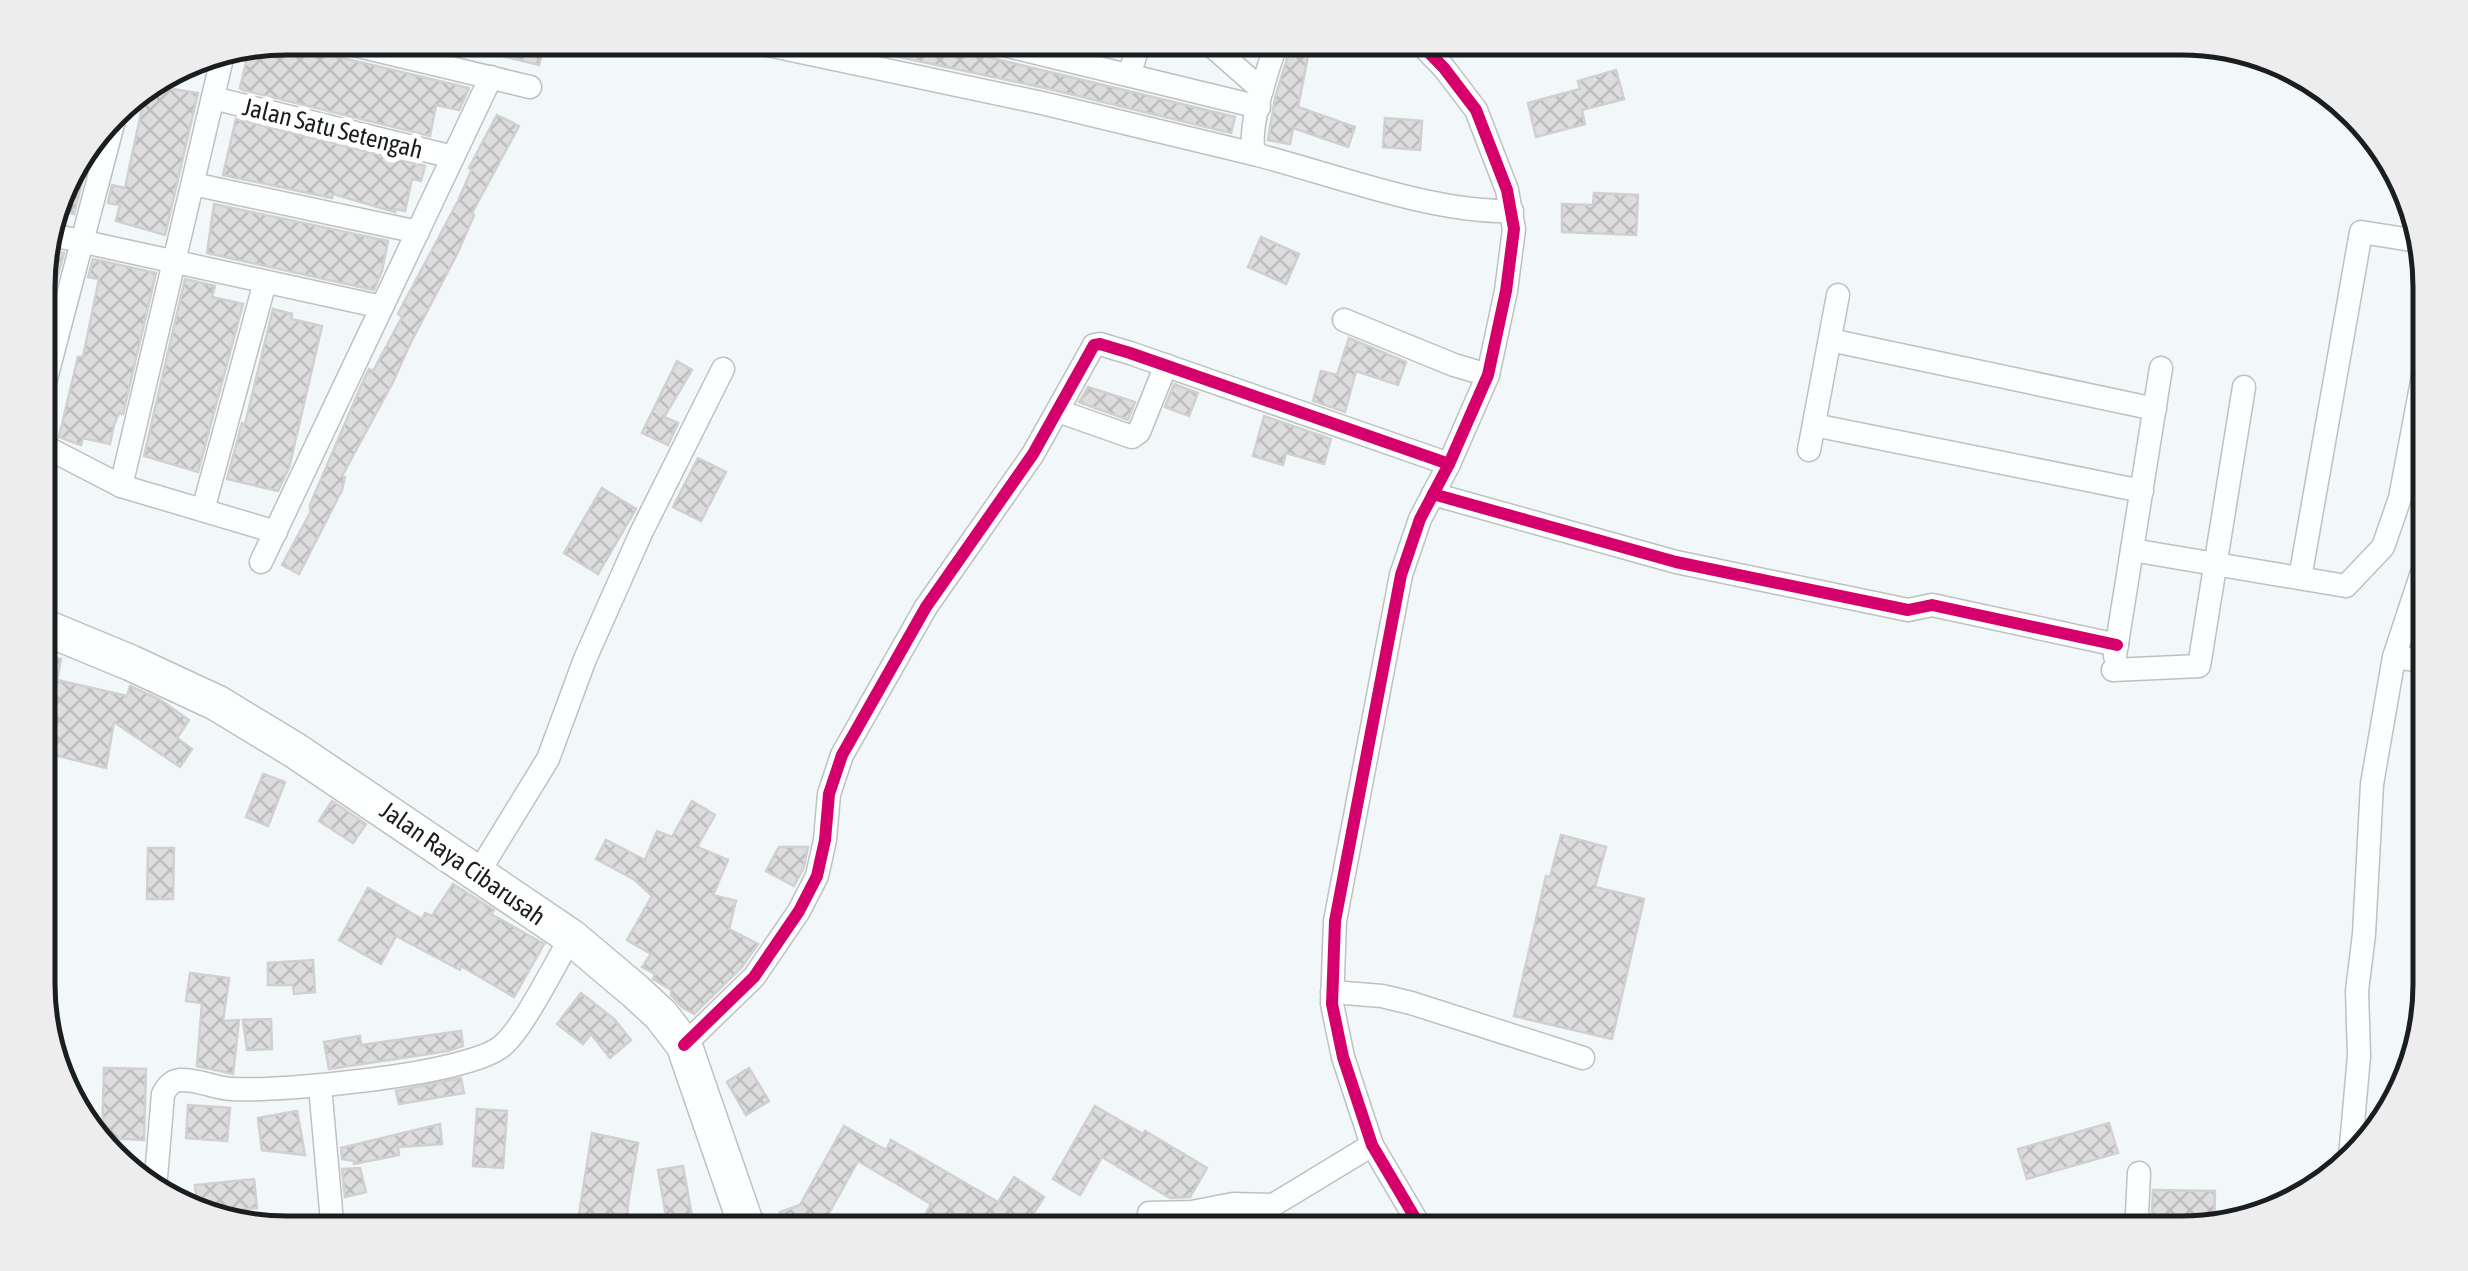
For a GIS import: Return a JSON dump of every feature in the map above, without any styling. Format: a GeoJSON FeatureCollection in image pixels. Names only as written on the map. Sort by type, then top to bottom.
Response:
{"type":"FeatureCollection","features":[{"type":"Feature","properties":{"kind":"main road","name":"Jalan Raya Cibarusah"},"geometry":{"type":"LineString","coordinates":[[55,632],[217,703],[350,784],[572,937],[661,1015],[684,1045],[743,1216]]}},
{"type":"Feature","properties":{"kind":"street"},"geometry":{"type":"LineString","coordinates":[[397,55],[530,87]]}},
{"type":"Feature","properties":{"kind":"street"},"geometry":{"type":"LineString","coordinates":[[815,55],[1042,103],[1479,211],[1511,211]]}},
{"type":"Feature","properties":{"kind":"street"},"geometry":{"type":"LineString","coordinates":[[1070,55],[1129,75],[1261,98]]}},
{"type":"Feature","properties":{"kind":"street"},"geometry":{"type":"LineString","coordinates":[[1129,75],[1135,55]]}},
{"type":"Feature","properties":{"kind":"street"},"geometry":{"type":"LineString","coordinates":[[1219,55],[1261,98]]}},
{"type":"Feature","properties":{"kind":"street"},"geometry":{"type":"LineString","coordinates":[[1254,154],[1252,140],[1273,55]]}},
{"type":"Feature","properties":{"kind":"street"},"geometry":{"type":"LineString","coordinates":[[1413,1216],[1368,1147],[1343,1057],[1332,992],[1335,921],[1386,642],[1409,545],[1433,494],[1436,460],[1484,374],[1513,249],[1511,211],[1500,167],[1476,110],[1431,55]]}},
{"type":"Feature","properties":{"kind":"street"},"geometry":{"type":"LineString","coordinates":[[122,486],[221,65]]}},
{"type":"Feature","properties":{"kind":"street"},"geometry":{"type":"LineString","coordinates":[[261,562],[491,77]]}},
{"type":"Feature","properties":{"kind":"street","name":"Jalan Satu Setengah"},"geometry":{"type":"LineString","coordinates":[[213,98],[453,157]]}},
{"type":"Feature","properties":{"kind":"street"},"geometry":{"type":"LineString","coordinates":[[55,345],[109,139]]}},
{"type":"Feature","properties":{"kind":"street"},"geometry":{"type":"LineString","coordinates":[[193,184],[418,232]]}},
{"type":"Feature","properties":{"kind":"street"},"geometry":{"type":"LineString","coordinates":[[2300,578],[2361,232],[2407,239]]}},
{"type":"Feature","properties":{"kind":"street"},"geometry":{"type":"LineString","coordinates":[[61,237],[382,307]]}},
{"type":"Feature","properties":{"kind":"street"},"geometry":{"type":"LineString","coordinates":[[203,510],[265,282]]}},
{"type":"Feature","properties":{"kind":"street"},"geometry":{"type":"LineString","coordinates":[[1809,450],[1838,295]]}},
{"type":"Feature","properties":{"kind":"street"},"geometry":{"type":"LineString","coordinates":[[1344,320],[1484,374]]}},
{"type":"Feature","properties":{"kind":"street"},"geometry":{"type":"LineString","coordinates":[[1830,340],[2155,409]]}},
{"type":"Feature","properties":{"kind":"street"},"geometry":{"type":"LineString","coordinates":[[684,1045],[754,977],[800,911],[818,876],[829,794],[842,755],[926,607],[1033,454],[1096,344],[1436,460]]}},
{"type":"Feature","properties":{"kind":"street"},"geometry":{"type":"LineString","coordinates":[[1058,411],[1132,437],[1139,432],[1166,365]]}},
{"type":"Feature","properties":{"kind":"street"},"geometry":{"type":"LineString","coordinates":[[2161,368],[2111,677],[2199,666],[2244,387]]}},
{"type":"Feature","properties":{"kind":"street"},"geometry":{"type":"LineString","coordinates":[[478,873],[548,758],[585,659],[641,533],[723,369]]}},
{"type":"Feature","properties":{"kind":"street"},"geometry":{"type":"LineString","coordinates":[[1814,425],[2142,491]]}},
{"type":"Feature","properties":{"kind":"street"},"geometry":{"type":"LineString","coordinates":[[2132,550],[2346,586],[2383,547],[2400,498],[2413,429]]}},
{"type":"Feature","properties":{"kind":"street"},"geometry":{"type":"LineString","coordinates":[[55,452],[122,486],[276,532]]}},
{"type":"Feature","properties":{"kind":"street"},"geometry":{"type":"LineString","coordinates":[[1433,494],[1676,562],[1908,610],[1932,606],[2117,644]]}},
{"type":"Feature","properties":{"kind":"street"},"geometry":{"type":"LineString","coordinates":[[2351,1141],[2359,1056],[2357,990],[2372,784],[2394,657],[2413,599]]}},
{"type":"Feature","properties":{"kind":"street"},"geometry":{"type":"LineString","coordinates":[[2394,657],[2413,660]]}},
{"type":"Feature","properties":{"kind":"street"},"geometry":{"type":"LineString","coordinates":[[156,1176],[163,1094],[169,1084],[179,1080],[228,1088],[320,1086],[448,1066],[486,1056],[510,1038],[572,937]]}},
{"type":"Feature","properties":{"kind":"street"},"geometry":{"type":"LineString","coordinates":[[1332,992],[1411,1003],[1583,1058]]}},
{"type":"Feature","properties":{"kind":"street"},"geometry":{"type":"LineString","coordinates":[[320,1086],[331,1216]]}},
{"type":"Feature","properties":{"kind":"street"},"geometry":{"type":"LineString","coordinates":[[1149,1213],[1192,1212],[1233,1204],[1273,1205],[1368,1147]]}},
{"type":"Feature","properties":{"kind":"street"},"geometry":{"type":"LineString","coordinates":[[2137,1216],[2140,1173]]}},
{"type":"Feature","properties":{"kind":"building"},"geometry":{"type":"Polygon","coordinates":[[[330,55],[469,88],[459,110],[436,105],[430,136],[240,88],[247,58],[330,55]]]}},
{"type":"Feature","properties":{"kind":"building"},"geometry":{"type":"Polygon","coordinates":[[[498,55],[542,55],[539,65],[498,55]]]}},
{"type":"Feature","properties":{"kind":"building"},"geometry":{"type":"Polygon","coordinates":[[[890,55],[979,55],[1235,117],[1231,133],[890,55]]]}},
{"type":"Feature","properties":{"kind":"building"},"geometry":{"type":"Polygon","coordinates":[[[1288,55],[1308,56],[1298,107],[1355,127],[1348,147],[1293,128],[1290,144],[1268,140],[1288,55]]]}},
{"type":"Feature","properties":{"kind":"building"},"geometry":{"type":"Polygon","coordinates":[[[1616,70],[1624,99],[1582,110],[1585,124],[1536,137],[1528,103],[1580,89],[1578,81],[1616,70]]]}},
{"type":"Feature","properties":{"kind":"building"},"geometry":{"type":"Polygon","coordinates":[[[167,88],[198,93],[165,235],[116,221],[120,205],[108,203],[112,185],[125,188],[142,106],[167,88]]]}},
{"type":"Feature","properties":{"kind":"building"},"geometry":{"type":"Polygon","coordinates":[[[497,115],[519,126],[472,213],[458,252],[393,382],[342,476],[342,490],[299,574],[282,565],[310,513],[310,505],[369,369],[373,371],[402,317],[398,314],[458,201],[472,169],[469,168],[497,115]]]}},
{"type":"Feature","properties":{"kind":"building"},"geometry":{"type":"Polygon","coordinates":[[[1385,118],[1422,121],[1420,150],[1383,147],[1385,118]]]}},
{"type":"Feature","properties":{"kind":"building"},"geometry":{"type":"Polygon","coordinates":[[[236,119],[425,166],[421,181],[412,179],[405,211],[395,212],[333,194],[332,198],[223,175],[236,119]]]}},
{"type":"Feature","properties":{"kind":"building"},"geometry":{"type":"Polygon","coordinates":[[[84,177],[74,214],[68,213],[84,177]]]}},
{"type":"Feature","properties":{"kind":"building"},"geometry":{"type":"Polygon","coordinates":[[[1594,193],[1638,195],[1636,235],[1562,232],[1562,204],[1593,205],[1594,193]]]}},
{"type":"Feature","properties":{"kind":"building"},"geometry":{"type":"Polygon","coordinates":[[[214,204],[388,241],[374,290],[207,253],[214,204]]]}},
{"type":"Feature","properties":{"kind":"building"},"geometry":{"type":"Polygon","coordinates":[[[1261,237],[1299,254],[1286,284],[1248,267],[1261,237]]]}},
{"type":"Feature","properties":{"kind":"building"},"geometry":{"type":"Polygon","coordinates":[[[58,252],[64,253],[55,286],[58,252]]]}},
{"type":"Feature","properties":{"kind":"building"},"geometry":{"type":"Polygon","coordinates":[[[93,259],[156,273],[123,414],[119,413],[110,444],[83,438],[81,445],[59,437],[78,357],[83,357],[99,279],[88,277],[93,259]]]}},
{"type":"Feature","properties":{"kind":"building"},"geometry":{"type":"Polygon","coordinates":[[[185,279],[215,286],[212,297],[243,304],[198,472],[144,456],[185,279]]]}},
{"type":"Feature","properties":{"kind":"building"},"geometry":{"type":"Polygon","coordinates":[[[273,309],[292,314],[291,319],[322,326],[289,468],[278,491],[227,479],[242,423],[245,424],[273,309]]]}},
{"type":"Feature","properties":{"kind":"building"},"geometry":{"type":"Polygon","coordinates":[[[1349,338],[1406,362],[1398,385],[1356,371],[1345,412],[1313,401],[1321,371],[1337,375],[1349,338]]]}},
{"type":"Feature","properties":{"kind":"building"},"geometry":{"type":"Polygon","coordinates":[[[677,361],[692,370],[664,417],[678,423],[668,445],[642,433],[677,361]]]}},
{"type":"Feature","properties":{"kind":"building"},"geometry":{"type":"Polygon","coordinates":[[[1174,384],[1198,393],[1189,416],[1165,407],[1174,384]]]}},
{"type":"Feature","properties":{"kind":"building"},"geometry":{"type":"Polygon","coordinates":[[[1088,387],[1135,402],[1128,420],[1079,402],[1088,387]]]}},
{"type":"Feature","properties":{"kind":"building"},"geometry":{"type":"Polygon","coordinates":[[[1264,416],[1331,439],[1324,464],[1286,453],[1283,465],[1253,456],[1264,416]]]}},
{"type":"Feature","properties":{"kind":"building"},"geometry":{"type":"Polygon","coordinates":[[[698,458],[726,472],[701,521],[673,507],[698,458]]]}},
{"type":"Feature","properties":{"kind":"building"},"geometry":{"type":"Polygon","coordinates":[[[602,488],[636,509],[598,574],[564,553],[602,488]]]}},
{"type":"Feature","properties":{"kind":"building"},"geometry":{"type":"Polygon","coordinates":[[[55,658],[61,659],[57,680],[127,696],[130,686],[159,699],[189,720],[177,738],[192,749],[180,767],[114,722],[106,768],[55,755],[55,658]]]}},
{"type":"Feature","properties":{"kind":"building"},"geometry":{"type":"Polygon","coordinates":[[[263,774],[285,782],[268,826],[246,817],[263,774]]]}},
{"type":"Feature","properties":{"kind":"building"},"geometry":{"type":"Polygon","coordinates":[[[332,801],[366,824],[353,843],[319,821],[332,801]]]}},
{"type":"Feature","properties":{"kind":"building"},"geometry":{"type":"Polygon","coordinates":[[[692,801],[715,815],[697,847],[728,860],[713,895],[736,901],[729,929],[758,944],[742,967],[694,1014],[682,1007],[671,990],[653,979],[655,974],[642,967],[651,954],[627,940],[652,896],[635,880],[596,859],[606,840],[645,860],[657,831],[672,837],[692,801]]]}},
{"type":"Feature","properties":{"kind":"building"},"geometry":{"type":"Polygon","coordinates":[[[1561,835],[1606,847],[1595,887],[1644,899],[1612,1039],[1514,1016],[1546,876],[1550,877],[1561,835]]]}},
{"type":"Feature","properties":{"kind":"building"},"geometry":{"type":"Polygon","coordinates":[[[779,847],[808,847],[794,886],[766,871],[779,847]]]}},
{"type":"Feature","properties":{"kind":"building"},"geometry":{"type":"Polygon","coordinates":[[[148,848],[174,848],[173,899],[147,899],[148,848]]]}},
{"type":"Feature","properties":{"kind":"building"},"geometry":{"type":"Polygon","coordinates":[[[453,884],[494,910],[491,914],[544,944],[514,997],[461,966],[460,970],[396,936],[381,964],[339,940],[368,888],[422,919],[425,913],[432,916],[453,884]]]}},
{"type":"Feature","properties":{"kind":"building"},"geometry":{"type":"Polygon","coordinates":[[[313,960],[315,992],[294,994],[293,985],[268,985],[268,963],[313,960]]]}},
{"type":"Feature","properties":{"kind":"building"},"geometry":{"type":"Polygon","coordinates":[[[190,973],[229,978],[223,1021],[239,1020],[233,1074],[197,1066],[202,1003],[186,1001],[190,973]]]}},
{"type":"Feature","properties":{"kind":"building"},"geometry":{"type":"Polygon","coordinates":[[[581,993],[614,1019],[631,1040],[610,1058],[591,1034],[583,1044],[557,1024],[581,993]]]}},
{"type":"Feature","properties":{"kind":"building"},"geometry":{"type":"Polygon","coordinates":[[[271,1019],[272,1049],[247,1050],[243,1020],[271,1019]]]}},
{"type":"Feature","properties":{"kind":"building"},"geometry":{"type":"Polygon","coordinates":[[[461,1031],[463,1046],[448,1051],[329,1069],[324,1042],[360,1036],[361,1045],[461,1031]]]}},
{"type":"Feature","properties":{"kind":"building"},"geometry":{"type":"Polygon","coordinates":[[[104,1068],[146,1069],[144,1140],[115,1139],[102,1124],[104,1068]]]}},
{"type":"Feature","properties":{"kind":"building"},"geometry":{"type":"Polygon","coordinates":[[[749,1068],[769,1101],[746,1115],[727,1082],[749,1068]]]}},
{"type":"Feature","properties":{"kind":"building"},"geometry":{"type":"Polygon","coordinates":[[[461,1078],[464,1093],[399,1104],[396,1091],[461,1078]]]}},
{"type":"Feature","properties":{"kind":"building"},"geometry":{"type":"Polygon","coordinates":[[[188,1105],[230,1108],[227,1141],[186,1138],[188,1105]]]}},
{"type":"Feature","properties":{"kind":"building"},"geometry":{"type":"Polygon","coordinates":[[[1095,1106],[1207,1168],[1190,1197],[1170,1198],[1102,1157],[1080,1195],[1053,1179],[1095,1106]]]}},
{"type":"Feature","properties":{"kind":"building"},"geometry":{"type":"Polygon","coordinates":[[[477,1109],[507,1111],[503,1168],[473,1166],[477,1109]]]}},
{"type":"Feature","properties":{"kind":"building"},"geometry":{"type":"Polygon","coordinates":[[[297,1111],[305,1155],[262,1150],[258,1118],[297,1111]]]}},
{"type":"Feature","properties":{"kind":"building"},"geometry":{"type":"Polygon","coordinates":[[[2109,1123],[2118,1153],[2027,1179],[2018,1149],[2109,1123]]]}},
{"type":"Feature","properties":{"kind":"building"},"geometry":{"type":"Polygon","coordinates":[[[440,1124],[442,1144],[398,1147],[399,1155],[354,1164],[342,1159],[341,1148],[440,1124]]]}},
{"type":"Feature","properties":{"kind":"building"},"geometry":{"type":"Polygon","coordinates":[[[844,1126],[886,1150],[891,1140],[998,1202],[1014,1177],[1044,1197],[1032,1216],[924,1216],[931,1204],[858,1161],[827,1216],[781,1216],[780,1212],[800,1205],[844,1126]]]}},
{"type":"Feature","properties":{"kind":"building"},"geometry":{"type":"Polygon","coordinates":[[[592,1133],[638,1143],[628,1216],[579,1216],[592,1133]]]}},
{"type":"Feature","properties":{"kind":"building"},"geometry":{"type":"Polygon","coordinates":[[[683,1166],[692,1216],[666,1216],[658,1170],[683,1166]]]}},
{"type":"Feature","properties":{"kind":"building"},"geometry":{"type":"Polygon","coordinates":[[[360,1168],[366,1192],[345,1197],[342,1169],[360,1168]]]}},
{"type":"Feature","properties":{"kind":"building"},"geometry":{"type":"Polygon","coordinates":[[[254,1179],[257,1208],[236,1210],[198,1198],[195,1185],[254,1179]]]}},
{"type":"Feature","properties":{"kind":"building"},"geometry":{"type":"Polygon","coordinates":[[[2153,1190],[2215,1191],[2214,1214],[2152,1216],[2153,1190]]]}},
{"type":"Feature","properties":{"kind":"cycle path"},"geometry":{"type":"LineString","coordinates":[[1414,1216],[1372,1145],[1343,1057],[1332,1004],[1335,921],[1401,575],[1420,519],[1488,375],[1514,229],[1507,190],[1476,110],[1431,55]]}},
{"type":"Feature","properties":{"kind":"cycle path"},"geometry":{"type":"LineString","coordinates":[[684,1045],[754,977],[799,911],[817,876],[829,794],[842,755],[926,607],[1033,454],[1094,345],[1130,353],[1449,464]]}},
{"type":"Feature","properties":{"kind":"cycle path"},"geometry":{"type":"LineString","coordinates":[[1433,494],[1676,562],[1908,610],[1932,605],[2117,645]]}}]}
